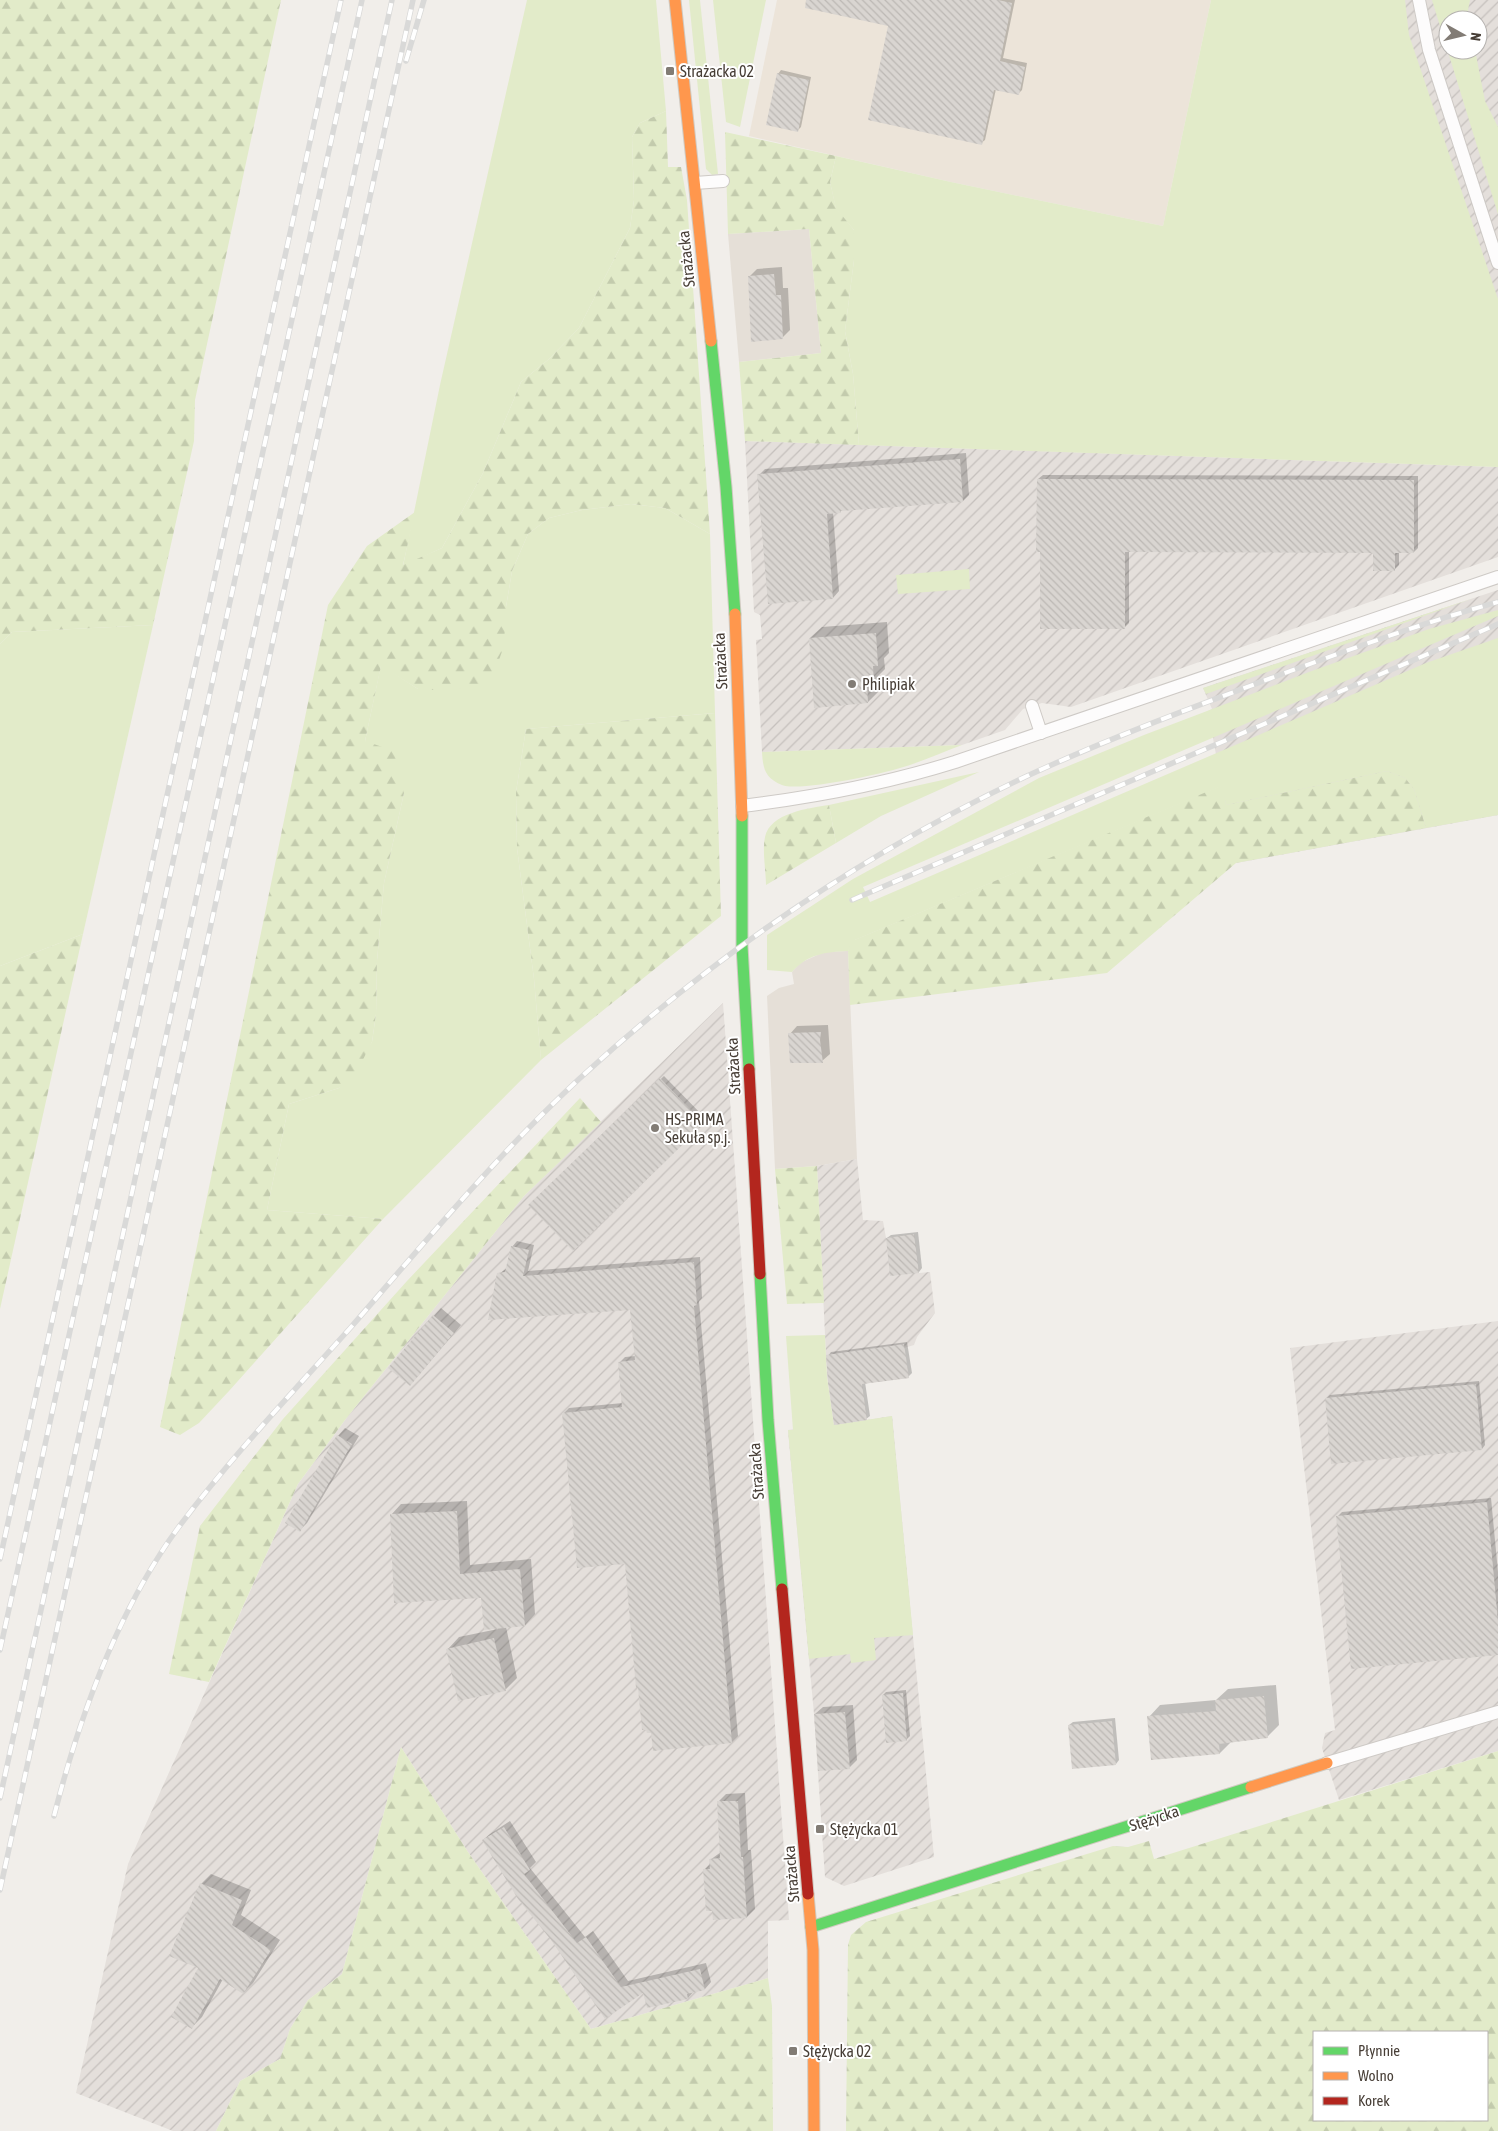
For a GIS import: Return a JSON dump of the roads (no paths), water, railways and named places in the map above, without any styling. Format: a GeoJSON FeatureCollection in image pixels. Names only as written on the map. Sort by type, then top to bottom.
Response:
{"type":"FeatureCollection","features":[{"type":"Feature","properties":{"kind":"main road","name":"Strażacka"},"geometry":{"type":"LineString","coordinates":[[675,0],[726,487],[737,650],[742,806],[742,946],[768,1420],[811,1927],[815,2050],[814,2131]]}},
{"type":"Feature","properties":{"kind":"main road","name":"Stężycka"},"geometry":{"type":"LineString","coordinates":[[811,1927],[1327,1763]]}},
{"type":"Feature","properties":{"kind":"lane"},"geometry":{"type":"LineString","coordinates":[[1419,0],[1428,50],[1498,263]]}},
{"type":"Feature","properties":{"kind":"lane"},"geometry":{"type":"LineString","coordinates":[[695,183],[723,181]]}},
{"type":"Feature","properties":{"kind":"lane"},"geometry":{"type":"LineString","coordinates":[[742,806],[865,787],[955,762],[1498,578]]}},
{"type":"Feature","properties":{"kind":"lane"},"geometry":{"type":"LineString","coordinates":[[1032,706],[1041,733]]}},
{"type":"Feature","properties":{"kind":"lane","name":"Stężycka"},"geometry":{"type":"LineString","coordinates":[[1327,1763],[1498,1712]]}},
{"type":"Feature","properties":{"kind":"railway"},"geometry":{"type":"LineString","coordinates":[[0,1559],[341,0]]}},
{"type":"Feature","properties":{"kind":"railway"},"geometry":{"type":"LineString","coordinates":[[0,1650],[362,0]]}},
{"type":"Feature","properties":{"kind":"railway"},"geometry":{"type":"LineString","coordinates":[[0,1798],[392,0]]}},
{"type":"Feature","properties":{"kind":"railway"},"geometry":{"type":"LineString","coordinates":[[0,1890],[413,0]]}},
{"type":"Feature","properties":{"kind":"railway"},"geometry":{"type":"LineString","coordinates":[[406,61],[424,0]]}},
{"type":"Feature","properties":{"kind":"railway"},"geometry":{"type":"LineString","coordinates":[[54,1816],[75,1741],[103,1666],[137,1594],[156,1560],[178,1528],[241,1450],[490,1168],[579,1079],[630,1034],[682,991],[792,911],[849,874],[966,806],[1057,762],[1180,712],[1385,637],[1498,602]]}},
{"type":"Feature","properties":{"kind":"railway"},"geometry":{"type":"LineString","coordinates":[[852,900],[1498,624]]}},
{"type":"Feature","properties":{"kind":"place","name":"Strażacka 02"},"geometry":{"type":"Point","coordinates":[670,71]}},
{"type":"Feature","properties":{"kind":"place","name":"Philipiak"},"geometry":{"type":"Point","coordinates":[852,684]}},
{"type":"Feature","properties":{"kind":"place","name":"HS-PRIMA Sekuła sp.j."},"geometry":{"type":"Point","coordinates":[655,1128]}},
{"type":"Feature","properties":{"kind":"place","name":"Stężycka 01"},"geometry":{"type":"Point","coordinates":[820,1829]}},
{"type":"Feature","properties":{"kind":"place","name":"Stężycka 02"},"geometry":{"type":"Point","coordinates":[793,2051]}}]}
